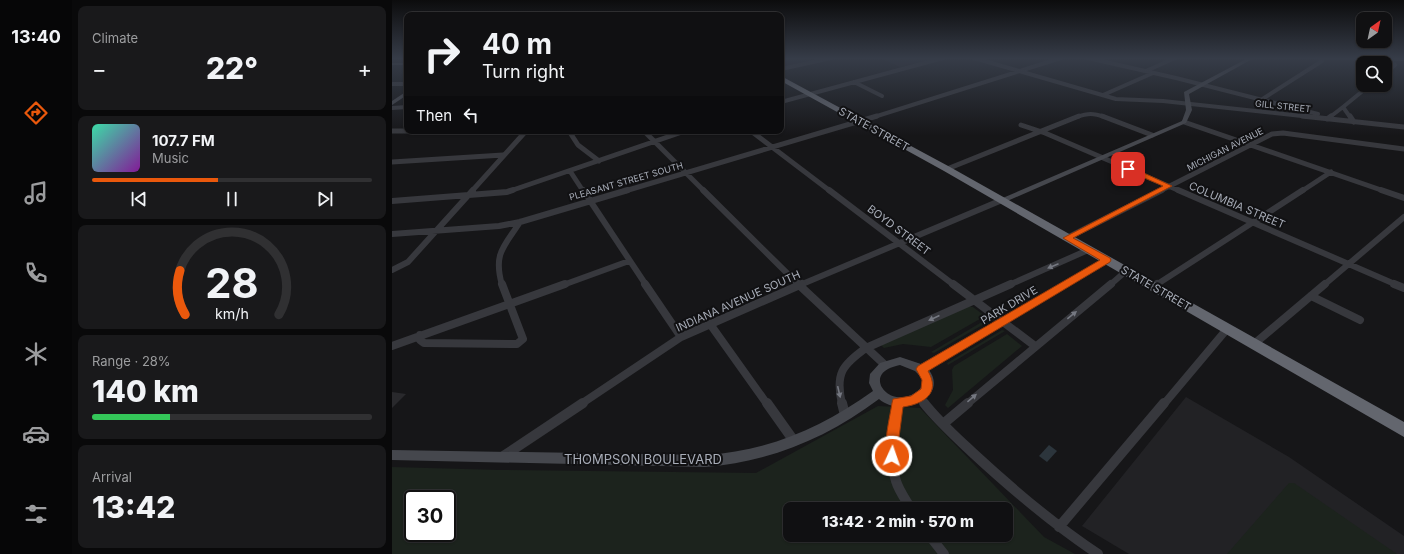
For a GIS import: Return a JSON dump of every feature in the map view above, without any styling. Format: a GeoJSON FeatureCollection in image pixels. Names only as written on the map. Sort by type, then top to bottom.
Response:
{"type":"FeatureCollection","features":[{"type":"Feature","properties":{"kind":"highway","name":"STATE STREET"},"geometry":{"type":"LineString","coordinates":[[792,84],[1002,200],[1404,430]]}},
{"type":"Feature","properties":{"kind":"street"},"geometry":{"type":"LineString","coordinates":[[392,84],[404,84]]}},
{"type":"Feature","properties":{"kind":"street"},"geometry":{"type":"LineString","coordinates":[[784,101],[847,84]]}},
{"type":"Feature","properties":{"kind":"street"},"geometry":{"type":"LineString","coordinates":[[858,84],[882,96]]}},
{"type":"Feature","properties":{"kind":"street","name":"PLEASANT STREET SOUTH"},"geometry":{"type":"LineString","coordinates":[[392,234],[499,226],[520,222],[861,121],[978,84]]}},
{"type":"Feature","properties":{"kind":"street","name":"GILL STREET"},"geometry":{"type":"LineString","coordinates":[[1064,84],[1124,100],[1157,101],[1404,127]]}},
{"type":"Feature","properties":{"kind":"street"},"geometry":{"type":"LineString","coordinates":[[1103,95],[1128,84]]}},
{"type":"Feature","properties":{"kind":"street"},"geometry":{"type":"LineString","coordinates":[[1184,122],[1189,110],[1186,93],[1201,84],[1329,118],[1361,92]]}},
{"type":"Feature","properties":{"kind":"street"},"geometry":{"type":"LineString","coordinates":[[1261,100],[1286,84]]}},
{"type":"Feature","properties":{"kind":"street"},"geometry":{"type":"LineString","coordinates":[[392,102],[404,94]]}},
{"type":"Feature","properties":{"kind":"street"},"geometry":{"type":"LineString","coordinates":[[392,108],[404,107]]}},
{"type":"Feature","properties":{"kind":"street"},"geometry":{"type":"LineString","coordinates":[[1343,107],[1354,122]]}},
{"type":"Feature","properties":{"kind":"street"},"geometry":{"type":"LineString","coordinates":[[947,169],[1089,112],[1152,136]]}},
{"type":"Feature","properties":{"kind":"street"},"geometry":{"type":"LineString","coordinates":[[1002,200],[1184,122],[1404,198]]}},
{"type":"Feature","properties":{"kind":"street","name":"COLUMBIA STREET"},"geometry":{"type":"LineString","coordinates":[[1021,125],[1102,157],[1404,288]]}},
{"type":"Feature","properties":{"kind":"street"},"geometry":{"type":"LineString","coordinates":[[392,132],[404,131]]}},
{"type":"Feature","properties":{"kind":"street","name":"MICHIGAN AVENUE"},"geometry":{"type":"LineString","coordinates":[[1067,238],[1272,134],[1283,133],[1404,149]]}},
{"type":"Feature","properties":{"kind":"street"},"geometry":{"type":"LineString","coordinates":[[392,270],[408,262],[523,134]]}},
{"type":"Feature","properties":{"kind":"street"},"geometry":{"type":"LineString","coordinates":[[571,134],[578,145],[599,161]]}},
{"type":"Feature","properties":{"kind":"street"},"geometry":{"type":"LineString","coordinates":[[647,134],[799,285],[885,365]]}},
{"type":"Feature","properties":{"kind":"street"},"geometry":{"type":"LineString","coordinates":[[392,201],[507,192],[677,134]]}},
{"type":"Feature","properties":{"kind":"street","name":"BOYD STREET"},"geometry":{"type":"LineString","coordinates":[[755,134],[1035,346]]}},
{"type":"Feature","properties":{"kind":"street"},"geometry":{"type":"LineString","coordinates":[[392,162],[503,155]]}},
{"type":"Feature","properties":{"kind":"street"},"geometry":{"type":"LineString","coordinates":[[570,171],[681,337]]}},
{"type":"Feature","properties":{"kind":"street"},"geometry":{"type":"LineString","coordinates":[[1154,286],[1331,172]]}},
{"type":"Feature","properties":{"kind":"street","name":"INDIANA AVENUE SOUTH"},"geometry":{"type":"LineString","coordinates":[[502,457],[681,337],[799,285],[1002,200]]}},
{"type":"Feature","properties":{"kind":"street"},"geometry":{"type":"LineString","coordinates":[[1254,344],[1404,217]]}},
{"type":"Feature","properties":{"kind":"street"},"geometry":{"type":"LineString","coordinates":[[420,336],[420,340],[424,343],[517,344],[521,342],[523,339],[497,268],[498,259],[520,222]]}},
{"type":"Feature","properties":{"kind":"street"},"geometry":{"type":"LineString","coordinates":[[845,415],[838,386],[839,376],[849,360],[866,348],[1088,250]]}},
{"type":"Feature","properties":{"kind":"street","name":"PARK DRIVE"},"geometry":{"type":"LineString","coordinates":[[922,369],[1107,260]]}},
{"type":"Feature","properties":{"kind":"street"},"geometry":{"type":"LineString","coordinates":[[392,346],[629,261]]}},
{"type":"Feature","properties":{"kind":"street"},"geometry":{"type":"LineString","coordinates":[[943,424],[1126,271]]}},
{"type":"Feature","properties":{"kind":"street"},"geometry":{"type":"LineString","coordinates":[[1311,296],[1360,320]]}},
{"type":"Feature","properties":{"kind":"street"},"geometry":{"type":"LineString","coordinates":[[710,324],[794,441]]}},
{"type":"Feature","properties":{"kind":"street"},"geometry":{"type":"LineString","coordinates":[[1059,527],[1228,329]]}},
{"type":"Feature","properties":{"kind":"street"},"geometry":{"type":"LineString","coordinates":[[892,362],[908,362],[922,369],[926,374],[928,386],[920,397],[914,401],[898,403],[884,398],[875,388],[874,381],[876,375],[885,365],[892,362]]}},
{"type":"Feature","properties":{"kind":"street","name":"THOMPSON BOULEVARD"},"geometry":{"type":"LineString","coordinates":[[392,456],[704,461],[732,459],[754,455],[794,441],[864,405],[878,393]]}},
{"type":"Feature","properties":{"kind":"street"},"geometry":{"type":"LineString","coordinates":[[920,397],[927,408],[943,424],[1018,494],[1059,527],[1098,554]]}},
{"type":"Feature","properties":{"kind":"street"},"geometry":{"type":"LineString","coordinates":[[898,403],[892,445],[892,456],[896,480],[907,502]]}},
{"type":"Feature","properties":{"kind":"street"},"geometry":{"type":"LineString","coordinates":[[935,542],[944,554]]}},
{"type":"Feature","properties":{"kind":"shaded area"},"geometry":{"type":"Polygon","coordinates":[[[968,306],[973,307],[985,316],[931,347],[903,344],[884,348],[881,345],[968,306]]]}},
{"type":"Feature","properties":{"kind":"shaded area"},"geometry":{"type":"Polygon","coordinates":[[[987,319],[991,320],[934,353],[931,352],[987,319]]]}},
{"type":"Feature","properties":{"kind":"shaded area"},"geometry":{"type":"Polygon","coordinates":[[[1002,330],[1005,331],[948,365],[947,363],[1002,330]]]}},
{"type":"Feature","properties":{"kind":"shaded area"},"geometry":{"type":"Polygon","coordinates":[[[1007,334],[1022,346],[948,408],[945,405],[953,390],[952,370],[954,366],[1007,334]]]}},
{"type":"Feature","properties":{"kind":"shaded area"},"geometry":{"type":"Polygon","coordinates":[[[1186,397],[1289,457],[1404,536],[1404,554],[1129,554],[1082,526],[1186,397]]]}},
{"type":"Feature","properties":{"kind":"shaded area"},"geometry":{"type":"Polygon","coordinates":[[[878,406],[920,408],[1010,502],[783,502],[783,542],[1013,542],[1013,505],[1044,537],[1075,554],[392,554],[392,467],[500,470],[756,473],[878,406]]]}},
{"type":"Feature","properties":{"kind":"shaded area"},"geometry":{"type":"Polygon","coordinates":[[[1049,445],[1057,451],[1047,462],[1039,456],[1049,445]]]}},
{"type":"Feature","properties":{"kind":"shaded area"},"geometry":{"type":"Polygon","coordinates":[[[1289,483],[1294,483],[1397,554],[1227,554],[1289,483]]]}},
{"type":"Feature","properties":{"kind":"building"},"geometry":{"type":"Polygon","coordinates":[[[392,392],[406,394],[392,408],[392,392]]]}},
{"type":"Feature","properties":{"kind":"route"},"geometry":{"type":"LineString","coordinates":[[892,456],[892,445],[898,403],[914,401],[925,392],[928,386],[928,380],[922,369],[1107,260],[1067,238],[1169,186],[1128,169]]}}]}
